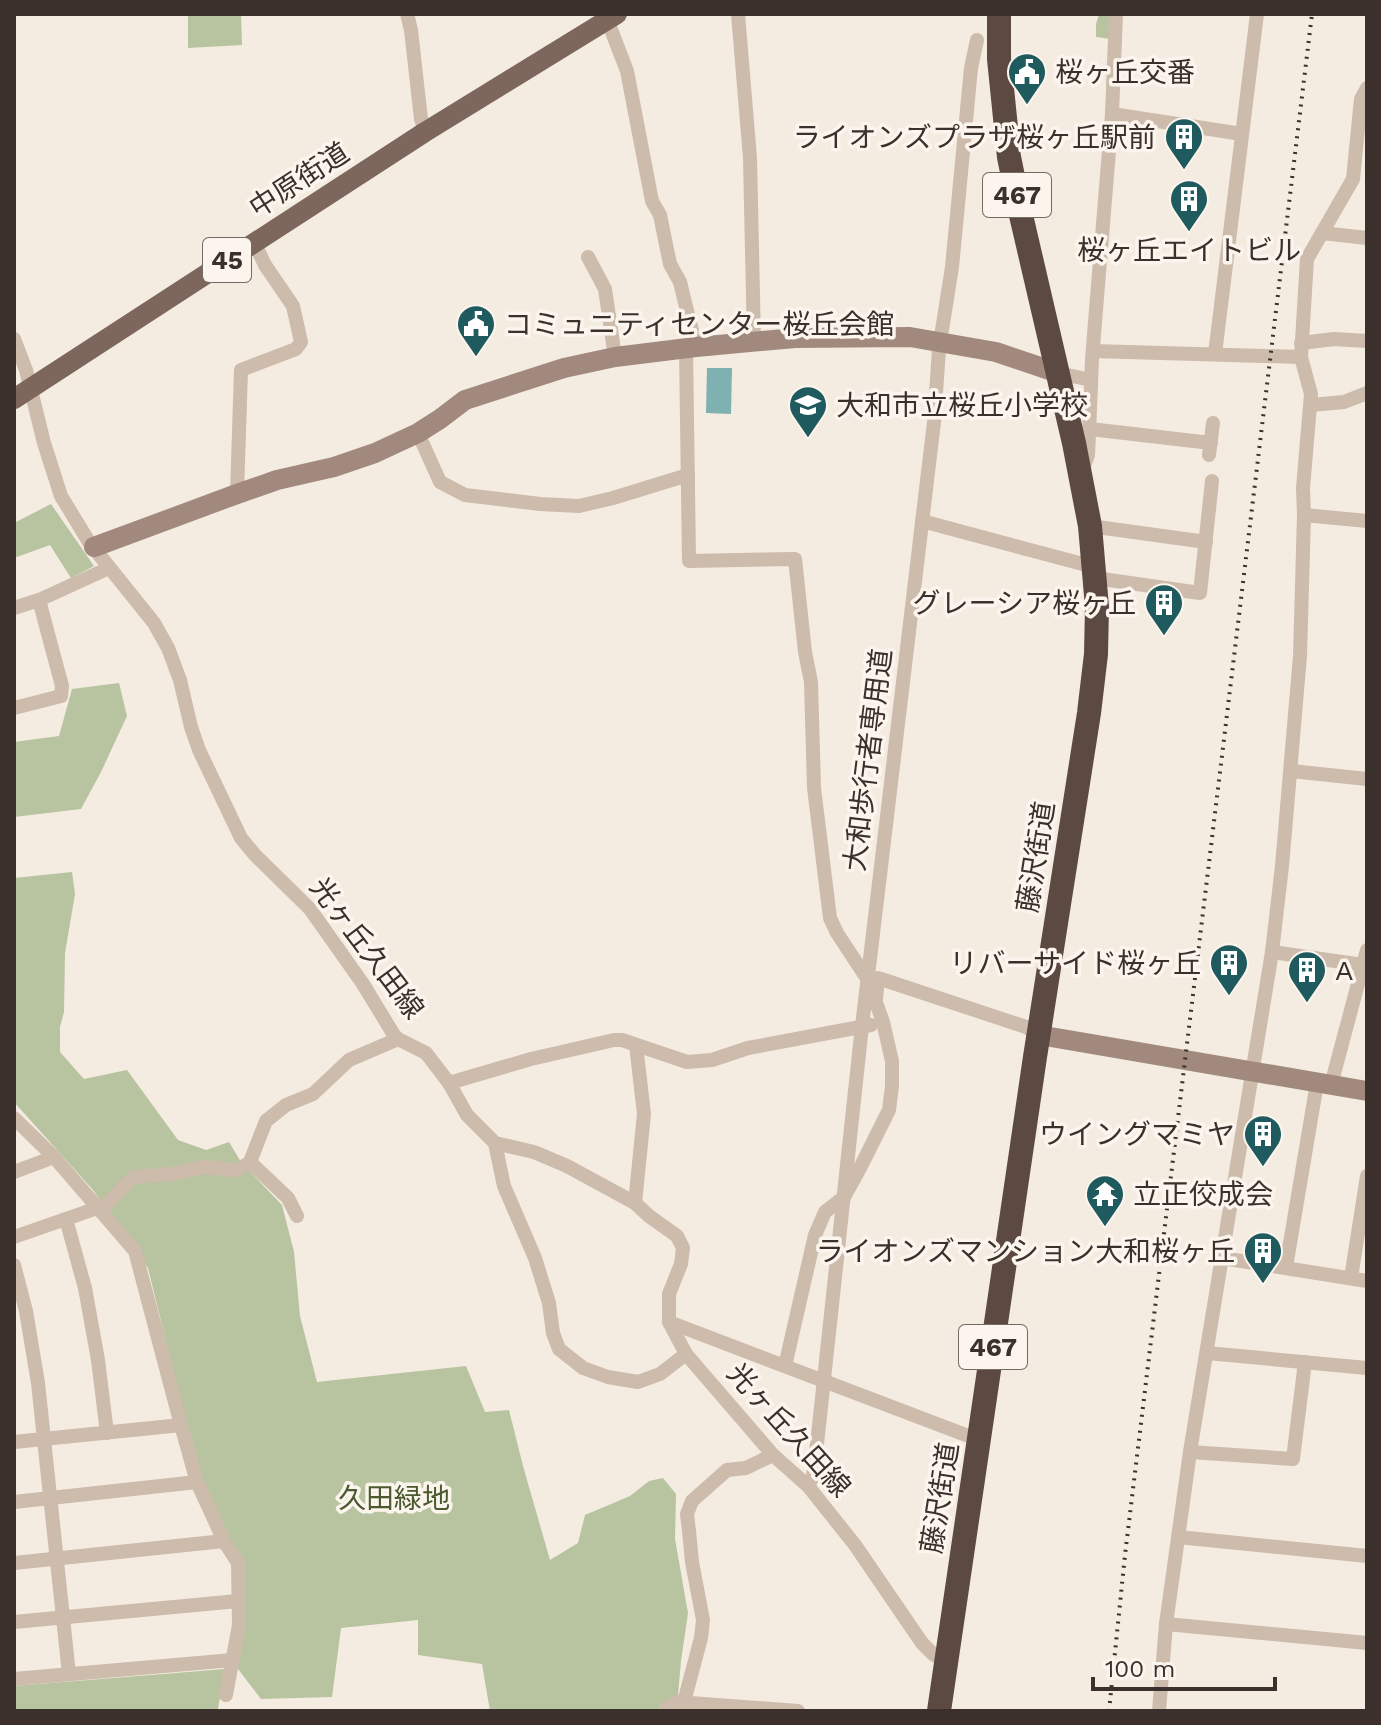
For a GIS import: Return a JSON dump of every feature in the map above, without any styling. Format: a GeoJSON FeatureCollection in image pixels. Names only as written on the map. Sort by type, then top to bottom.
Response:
{"type":"FeatureCollection","features":[{"type":"Feature","properties":{"kind":"highway","name":"藤沢街道"},"geometry":{"type":"LineString","coordinates":[[939,1711],[1096,654],[1097,607],[1090,526],[1009,157],[999,59],[999,14]]}},
{"type":"Feature","properties":{"kind":"main road","name":"中原街道"},"geometry":{"type":"LineString","coordinates":[[22,394],[609,16]]}},
{"type":"Feature","properties":{"kind":"street"},"geometry":{"type":"LineString","coordinates":[[407,14],[425,132]]}},
{"type":"Feature","properties":{"kind":"street"},"geometry":{"type":"LineString","coordinates":[[738,14],[750,158],[754,341]]}},
{"type":"Feature","properties":{"kind":"street"},"geometry":{"type":"LineString","coordinates":[[1080,477],[1088,455],[1116,14]]}},
{"type":"Feature","properties":{"kind":"street"},"geometry":{"type":"LineString","coordinates":[[1215,354],[1257,14]]}},
{"type":"Feature","properties":{"kind":"street"},"geometry":{"type":"LineString","coordinates":[[609,16],[627,71],[652,201],[660,215],[670,264],[680,282],[691,348],[689,561],[795,559],[811,682],[814,788],[830,918],[868,980],[883,1022],[892,1061],[889,1110],[844,1197],[825,1212],[815,1235],[785,1366]]}},
{"type":"Feature","properties":{"kind":"street","name":"大和歩行者専用道"},"geometry":{"type":"LineString","coordinates":[[808,1486],[813,1476],[862,1026],[934,422],[940,341],[952,267],[971,68],[977,40]]}},
{"type":"Feature","properties":{"kind":"street"},"geometry":{"type":"LineString","coordinates":[[1159,1711],[1166,1624],[1190,1452],[1272,952],[1291,771],[1300,656],[1303,488],[1311,405],[1301,350],[1307,259],[1353,179],[1361,99],[1367,88]]}},
{"type":"Feature","properties":{"kind":"street"},"geometry":{"type":"LineString","coordinates":[[1112,114],[1242,134]]}},
{"type":"Feature","properties":{"kind":"street"},"geometry":{"type":"LineString","coordinates":[[1322,233],[1367,238]]}},
{"type":"Feature","properties":{"kind":"street"},"geometry":{"type":"LineString","coordinates":[[237,494],[241,370],[296,349],[301,342],[293,306],[265,265],[254,242]]}},
{"type":"Feature","properties":{"kind":"street"},"geometry":{"type":"LineString","coordinates":[[588,257],[605,289],[615,357]]}},
{"type":"Feature","properties":{"kind":"street"},"geometry":{"type":"LineString","coordinates":[[94,547],[277,480],[334,467],[375,453],[418,433],[465,400],[564,368],[615,357],[795,338],[910,337],[996,352],[1058,373],[1091,380]]}},
{"type":"Feature","properties":{"kind":"street","name":"光ヶ丘久田線"},"geometry":{"type":"LineString","coordinates":[[14,339],[26,370],[22,394],[44,443],[61,496],[109,568],[154,623],[168,648],[199,750],[241,838],[310,909],[398,1039],[426,1053],[449,1083],[467,1115],[495,1143]]}},
{"type":"Feature","properties":{"kind":"street"},"geometry":{"type":"LineString","coordinates":[[1093,351],[1215,354],[1301,350],[1334,339],[1367,341]]}},
{"type":"Feature","properties":{"kind":"street"},"geometry":{"type":"LineString","coordinates":[[1311,405],[1344,402],[1367,393]]}},
{"type":"Feature","properties":{"kind":"street"},"geometry":{"type":"LineString","coordinates":[[1090,429],[1210,449],[1213,423]]}},
{"type":"Feature","properties":{"kind":"street"},"geometry":{"type":"LineString","coordinates":[[418,433],[440,482],[465,495],[579,506],[688,475]]}},
{"type":"Feature","properties":{"kind":"street"},"geometry":{"type":"LineString","coordinates":[[922,521],[973,533],[1094,572],[1200,593],[1212,481]]}},
{"type":"Feature","properties":{"kind":"street"},"geometry":{"type":"LineString","coordinates":[[1304,515],[1367,521]]}},
{"type":"Feature","properties":{"kind":"street"},"geometry":{"type":"LineString","coordinates":[[1090,526],[1206,542]]}},
{"type":"Feature","properties":{"kind":"street"},"geometry":{"type":"LineString","coordinates":[[14,608],[109,568]]}},
{"type":"Feature","properties":{"kind":"street"},"geometry":{"type":"LineString","coordinates":[[14,708],[61,696],[62,686],[39,600]]}},
{"type":"Feature","properties":{"kind":"street"},"geometry":{"type":"LineString","coordinates":[[1291,771],[1367,779]]}},
{"type":"Feature","properties":{"kind":"street"},"geometry":{"type":"LineString","coordinates":[[1286,1267],[1324,1084],[1360,1000],[1367,950]]}},
{"type":"Feature","properties":{"kind":"street"},"geometry":{"type":"LineString","coordinates":[[1272,952],[1363,965]]}},
{"type":"Feature","properties":{"kind":"street"},"geometry":{"type":"LineString","coordinates":[[875,1001],[878,978],[1026,1027],[1039,1035],[1367,1091]]}},
{"type":"Feature","properties":{"kind":"street"},"geometry":{"type":"LineString","coordinates":[[449,1083],[531,1059],[614,1040],[687,1062],[712,1060],[748,1048],[883,1022]]}},
{"type":"Feature","properties":{"kind":"street"},"geometry":{"type":"LineString","coordinates":[[14,1237],[106,1205],[133,1177],[173,1174],[203,1167],[238,1170],[250,1162],[266,1121],[286,1105],[313,1094],[349,1060],[398,1039]]}},
{"type":"Feature","properties":{"kind":"street"},"geometry":{"type":"LineString","coordinates":[[635,1203],[644,1114],[636,1045]]}},
{"type":"Feature","properties":{"kind":"street"},"geometry":{"type":"LineString","coordinates":[[14,1118],[54,1157],[135,1251],[197,1482],[224,1541],[238,1563],[239,1625],[226,1695]]}},
{"type":"Feature","properties":{"kind":"street"},"geometry":{"type":"LineString","coordinates":[[686,1354],[660,1374],[638,1382],[608,1377],[583,1368],[559,1349],[535,1258],[504,1186],[495,1143],[534,1152],[567,1166],[635,1203],[677,1236],[683,1248],[681,1264],[669,1294],[669,1322],[979,1440]]}},
{"type":"Feature","properties":{"kind":"street"},"geometry":{"type":"LineString","coordinates":[[14,1172],[54,1157]]}},
{"type":"Feature","properties":{"kind":"street"},"geometry":{"type":"LineString","coordinates":[[250,1162],[288,1198],[297,1216]]}},
{"type":"Feature","properties":{"kind":"street"},"geometry":{"type":"LineString","coordinates":[[1351,1278],[1367,1176]]}},
{"type":"Feature","properties":{"kind":"street"},"geometry":{"type":"LineString","coordinates":[[66,1219],[85,1288],[107,1433]]}},
{"type":"Feature","properties":{"kind":"street"},"geometry":{"type":"LineString","coordinates":[[1222,1258],[1367,1281]]}},
{"type":"Feature","properties":{"kind":"street"},"geometry":{"type":"LineString","coordinates":[[14,1265],[26,1311],[38,1383],[69,1674]]}},
{"type":"Feature","properties":{"kind":"street","name":"光ヶ丘久田線"},"geometry":{"type":"LineString","coordinates":[[669,1322],[686,1354],[773,1455],[808,1486],[855,1545],[922,1643],[934,1655],[946,1660]]}},
{"type":"Feature","properties":{"kind":"street"},"geometry":{"type":"LineString","coordinates":[[1207,1353],[1367,1368]]}},
{"type":"Feature","properties":{"kind":"street"},"geometry":{"type":"LineString","coordinates":[[1190,1452],[1293,1459],[1305,1362]]}},
{"type":"Feature","properties":{"kind":"street"},"geometry":{"type":"LineString","coordinates":[[14,1442],[181,1425]]}},
{"type":"Feature","properties":{"kind":"street"},"geometry":{"type":"LineString","coordinates":[[684,1702],[703,1620],[687,1514],[692,1501],[727,1470],[746,1468],[773,1455]]}},
{"type":"Feature","properties":{"kind":"street"},"geometry":{"type":"LineString","coordinates":[[14,1502],[197,1482]]}},
{"type":"Feature","properties":{"kind":"street"},"geometry":{"type":"LineString","coordinates":[[1178,1537],[1367,1556]]}},
{"type":"Feature","properties":{"kind":"street"},"geometry":{"type":"LineString","coordinates":[[14,1563],[224,1541]]}},
{"type":"Feature","properties":{"kind":"street"},"geometry":{"type":"LineString","coordinates":[[14,1622],[238,1601]]}},
{"type":"Feature","properties":{"kind":"street"},"geometry":{"type":"LineString","coordinates":[[1166,1624],[1367,1643]]}},
{"type":"Feature","properties":{"kind":"street"},"geometry":{"type":"LineString","coordinates":[[14,1679],[233,1660]]}},
{"type":"Feature","properties":{"kind":"street"},"geometry":{"type":"LineString","coordinates":[[666,1711],[677,1702],[798,1711]]}},
{"type":"Feature","properties":{"kind":"green space"},"geometry":{"type":"Polygon","coordinates":[[[188,14],[241,14],[242,45],[188,48],[188,14]]]}},
{"type":"Feature","properties":{"kind":"green space"},"geometry":{"type":"Polygon","coordinates":[[[1099,14],[1111,14],[1111,39],[1096,37],[1099,14]]]}},
{"type":"Feature","properties":{"kind":"green space"},"geometry":{"type":"Polygon","coordinates":[[[51,504],[94,566],[71,578],[50,545],[14,558],[14,523],[51,504]]]}},
{"type":"Feature","properties":{"kind":"green space"},"geometry":{"type":"Polygon","coordinates":[[[119,683],[127,716],[81,809],[14,817],[14,742],[59,736],[72,689],[119,683]]]}},
{"type":"Feature","properties":{"kind":"green space","name":"久田緑地"},"geometry":{"type":"Polygon","coordinates":[[[72,872],[75,894],[65,953],[60,1052],[84,1079],[127,1070],[178,1140],[206,1150],[229,1142],[241,1162],[282,1205],[294,1252],[300,1316],[317,1382],[466,1366],[485,1412],[509,1410],[550,1560],[578,1543],[585,1515],[630,1496],[649,1481],[663,1478],[676,1494],[675,1539],[688,1613],[678,1695],[660,1705],[658,1711],[490,1711],[482,1664],[418,1655],[418,1620],[341,1628],[332,1697],[261,1699],[238,1669],[237,1574],[202,1489],[148,1268],[93,1190],[14,1102],[14,878],[72,872]]]}},
{"type":"Feature","properties":{"kind":"green space"},"geometry":{"type":"Polygon","coordinates":[[[225,1669],[218,1709],[14,1711],[14,1686],[225,1669]]]}},
{"type":"Feature","properties":{"kind":"water"},"geometry":{"type":"Polygon","coordinates":[[[707,368],[732,368],[731,414],[706,413],[707,368]]]}},
{"type":"Feature","properties":{"kind":"railway"},"geometry":{"type":"LineString","coordinates":[[1109,1711],[1125,1555],[1312,14]]}},
{"type":"Feature","properties":{"kind":"place","name":"桜ヶ丘交番"},"geometry":{"type":"Point","coordinates":[1027,106]}},
{"type":"Feature","properties":{"kind":"place","name":"ライオンズプラザ桜ヶ丘駅前"},"geometry":{"type":"Point","coordinates":[1184,171]}},
{"type":"Feature","properties":{"kind":"place","name":"桜ヶ丘エイトビル"},"geometry":{"type":"Point","coordinates":[1189,233]}},
{"type":"Feature","properties":{"kind":"place","name":"コミュニティセンター桜丘会館"},"geometry":{"type":"Point","coordinates":[476,358]}},
{"type":"Feature","properties":{"kind":"place","name":"大和市立桜丘小学校"},"geometry":{"type":"Point","coordinates":[808,439]}},
{"type":"Feature","properties":{"kind":"place","name":"グレーシア桜ヶ丘"},"geometry":{"type":"Point","coordinates":[1164,637]}},
{"type":"Feature","properties":{"kind":"place","name":"リバーサイド桜ヶ丘"},"geometry":{"type":"Point","coordinates":[1229,997]}},
{"type":"Feature","properties":{"kind":"place","name":"A"},"geometry":{"type":"Point","coordinates":[1307,1004]}},
{"type":"Feature","properties":{"kind":"place","name":"ウイングマミヤ"},"geometry":{"type":"Point","coordinates":[1263,1168]}},
{"type":"Feature","properties":{"kind":"place","name":"立正佼成会"},"geometry":{"type":"Point","coordinates":[1105,1228]}},
{"type":"Feature","properties":{"kind":"place","name":"ライオンズマンション大和桜ヶ丘"},"geometry":{"type":"Point","coordinates":[1263,1285]}}]}
